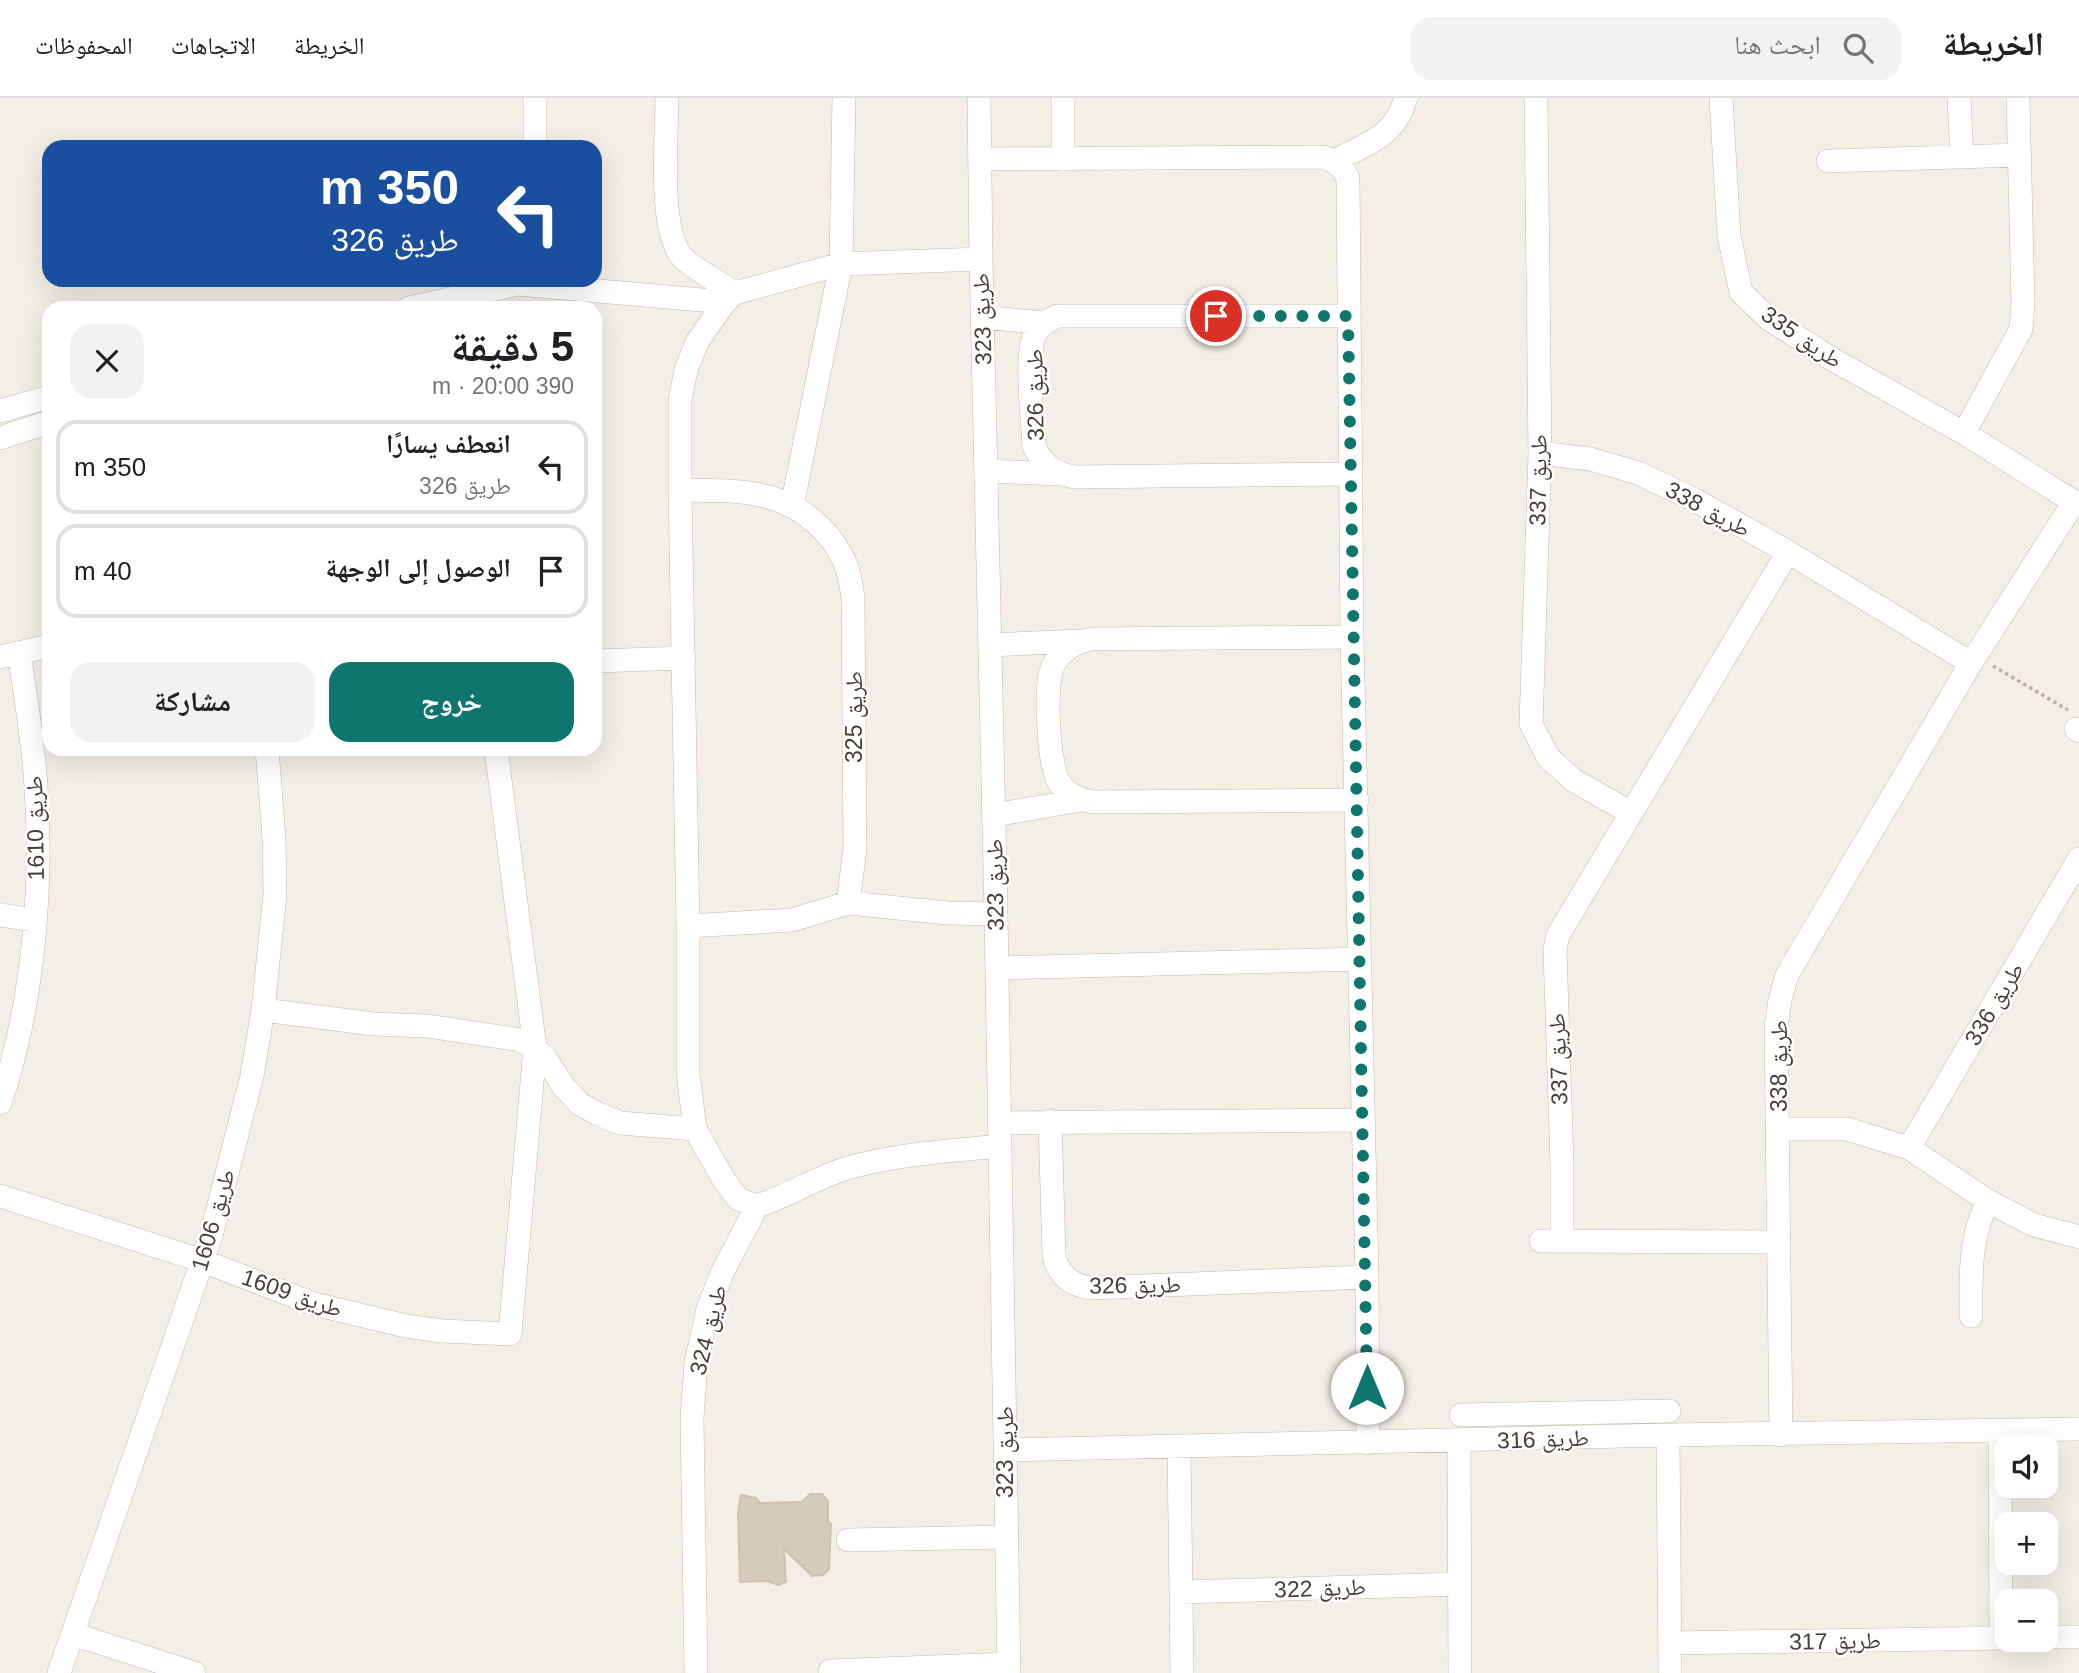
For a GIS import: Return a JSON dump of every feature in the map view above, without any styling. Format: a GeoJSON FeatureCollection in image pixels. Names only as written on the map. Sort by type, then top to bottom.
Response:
{"type":"FeatureCollection","features":[{"type":"Feature","properties":{"kind":"street"},"geometry":{"type":"LineString","coordinates":[[535,98],[535,140]]}},
{"type":"Feature","properties":{"kind":"street"},"geometry":{"type":"LineString","coordinates":[[667,98],[667,220],[673,241],[682,258],[730,297]]}},
{"type":"Feature","properties":{"kind":"street"},"geometry":{"type":"LineString","coordinates":[[792,506],[841,264],[844,98]]}},
{"type":"Feature","properties":{"kind":"street","name":"طريق 323"},"geometry":{"type":"LineString","coordinates":[[979,98],[1009,1669]]}},
{"type":"Feature","properties":{"kind":"street"},"geometry":{"type":"LineString","coordinates":[[1063,98],[1063,159]]}},
{"type":"Feature","properties":{"kind":"street"},"geometry":{"type":"LineString","coordinates":[[1335,161],[1390,131],[1401,115],[1406,98]]}},
{"type":"Feature","properties":{"kind":"street","name":"طريق 337"},"geometry":{"type":"LineString","coordinates":[[1536,98],[1540,453],[1531,724],[1548,757],[1573,780],[1630,813]]}},
{"type":"Feature","properties":{"kind":"street","name":"طريق 335"},"geometry":{"type":"LineString","coordinates":[[1721,98],[1729,236],[1741,292],[1769,319],[1832,359],[1964,433],[2077,504]]}},
{"type":"Feature","properties":{"kind":"street"},"geometry":{"type":"LineString","coordinates":[[1959,98],[1962,157]]}},
{"type":"Feature","properties":{"kind":"street"},"geometry":{"type":"LineString","coordinates":[[1964,433],[2021,329],[2023,303],[2018,98]]}},
{"type":"Feature","properties":{"kind":"street"},"geometry":{"type":"LineString","coordinates":[[1828,161],[2020,155]]}},
{"type":"Feature","properties":{"kind":"street"},"geometry":{"type":"LineString","coordinates":[[980,159],[1324,157],[1335,161],[1343,168],[1348,178],[1352,637],[1364,1120],[1368,1443]]}},
{"type":"Feature","properties":{"kind":"street"},"geometry":{"type":"LineString","coordinates":[[589,287],[730,297],[841,264],[981,259]]}},
{"type":"Feature","properties":{"kind":"street"},"geometry":{"type":"LineString","coordinates":[[438,301],[497,287]]}},
{"type":"Feature","properties":{"kind":"street"},"geometry":{"type":"LineString","coordinates":[[730,297],[697,342],[686,370],[680,400],[680,490],[688,1073],[695,1129],[738,1199],[757,1206],[848,1168],[1050,1121],[1364,1120]]}},
{"type":"Feature","properties":{"kind":"street","name":"طريق 326"},"geometry":{"type":"LineString","coordinates":[[1061,474],[1040,459],[1034,446],[1030,358],[1035,333],[1044,323],[1058,316],[1348,316]]}},
{"type":"Feature","properties":{"kind":"street"},"geometry":{"type":"LineString","coordinates":[[983,317],[1044,323]]}},
{"type":"Feature","properties":{"kind":"street"},"geometry":{"type":"LineString","coordinates":[[0,411],[42,399]]}},
{"type":"Feature","properties":{"kind":"street"},"geometry":{"type":"LineString","coordinates":[[0,438],[42,424]]}},
{"type":"Feature","properties":{"kind":"street","name":"طريق 338"},"geometry":{"type":"LineString","coordinates":[[1540,453],[1590,459],[1638,473],[1695,500],[1974,659]]}},
{"type":"Feature","properties":{"kind":"street"},"geometry":{"type":"LineString","coordinates":[[986,471],[1061,474],[1074,477],[1350,474]]}},
{"type":"Feature","properties":{"kind":"street","name":"طريق 325"},"geometry":{"type":"LineString","coordinates":[[680,490],[742,492],[775,497],[805,512],[829,535],[846,564],[853,597],[855,849],[848,903]]}},
{"type":"Feature","properties":{"kind":"street","name":"طريق 338"},"geometry":{"type":"LineString","coordinates":[[1781,1436],[1776,1027],[1787,975],[1974,659],[2077,504]]}},
{"type":"Feature","properties":{"kind":"street","name":"طريق 337"},"geometry":{"type":"LineString","coordinates":[[1779,1242],[1552,1241],[1562,1163],[1555,950],[1558,935],[1788,552]]}},
{"type":"Feature","properties":{"kind":"street"},"geometry":{"type":"LineString","coordinates":[[990,645],[1092,639],[1352,637]]}},
{"type":"Feature","properties":{"kind":"street"},"geometry":{"type":"LineString","coordinates":[[1080,641],[1060,655],[1049,678],[1048,690],[1052,765],[1062,786],[1081,800]]}},
{"type":"Feature","properties":{"kind":"street","name":"طريق 1610"},"geometry":{"type":"LineString","coordinates":[[0,1103],[11,1070],[27,998],[38,850],[36,786],[9,655],[42,648]]}},
{"type":"Feature","properties":{"kind":"street"},"geometry":{"type":"LineString","coordinates":[[602,661],[684,658]]}},
{"type":"Feature","properties":{"kind":"street","name":"طريق 1606"},"geometry":{"type":"LineString","coordinates":[[59,1673],[203,1261],[252,1076],[263,1010],[275,894],[268,756]]}},
{"type":"Feature","properties":{"kind":"street"},"geometry":{"type":"LineString","coordinates":[[497,756],[535,1048]]}},
{"type":"Feature","properties":{"kind":"street"},"geometry":{"type":"LineString","coordinates":[[994,815],[1081,800],[1357,800]]}},
{"type":"Feature","properties":{"kind":"street","name":"طريق 336"},"geometry":{"type":"LineString","coordinates":[[1909,1148],[2079,859]]}},
{"type":"Feature","properties":{"kind":"street"},"geometry":{"type":"LineString","coordinates":[[688,926],[792,920],[848,903],[948,913],[996,914]]}},
{"type":"Feature","properties":{"kind":"street"},"geometry":{"type":"LineString","coordinates":[[0,915],[34,920]]}},
{"type":"Feature","properties":{"kind":"street"},"geometry":{"type":"LineString","coordinates":[[997,968],[1360,959]]}},
{"type":"Feature","properties":{"kind":"street"},"geometry":{"type":"LineString","coordinates":[[263,1010],[320,1019],[427,1026],[520,1040],[544,1056],[564,1087],[580,1104],[598,1114],[620,1123],[695,1129]]}},
{"type":"Feature","properties":{"kind":"street","name":"طريق 1609"},"geometry":{"type":"LineString","coordinates":[[0,1196],[203,1261],[314,1304],[361,1317],[442,1331],[510,1334],[535,1048]]}},
{"type":"Feature","properties":{"kind":"street","name":"طريق 326"},"geometry":{"type":"LineString","coordinates":[[1050,1121],[1054,1255],[1060,1272],[1074,1284],[1092,1287],[1367,1277]]}},
{"type":"Feature","properties":{"kind":"street"},"geometry":{"type":"LineString","coordinates":[[1779,1129],[1847,1129],[1909,1148],[1989,1201],[2034,1225],[2079,1237]]}},
{"type":"Feature","properties":{"kind":"street"},"geometry":{"type":"LineString","coordinates":[[1971,1316],[1973,1244],[1981,1214],[1989,1201]]}},
{"type":"Feature","properties":{"kind":"street","name":"طريق 324"},"geometry":{"type":"LineString","coordinates":[[696,1673],[692,1418],[696,1363],[708,1309],[722,1273],[757,1206]]}},
{"type":"Feature","properties":{"kind":"street"},"geometry":{"type":"LineString","coordinates":[[1461,1415],[1669,1411]]}},
{"type":"Feature","properties":{"kind":"street","name":"طريق 316"},"geometry":{"type":"LineString","coordinates":[[1006,1450],[2079,1429]]}},
{"type":"Feature","properties":{"kind":"street","name":"طريق 317"},"geometry":{"type":"LineString","coordinates":[[2000,1431],[2003,1589]]}},
{"type":"Feature","properties":{"kind":"street"},"geometry":{"type":"LineString","coordinates":[[1668,1435],[1670,1673]]}},
{"type":"Feature","properties":{"kind":"street"},"geometry":{"type":"LineString","coordinates":[[1460,1442],[1461,1673]]}},
{"type":"Feature","properties":{"kind":"street"},"geometry":{"type":"LineString","coordinates":[[1179,1447],[1182,1673]]}},
{"type":"Feature","properties":{"kind":"street"},"geometry":{"type":"LineString","coordinates":[[848,1540],[1006,1537]]}},
{"type":"Feature","properties":{"kind":"street","name":"طريق 322"},"geometry":{"type":"LineString","coordinates":[[1181,1592],[1460,1584]]}},
{"type":"Feature","properties":{"kind":"street"},"geometry":{"type":"LineString","coordinates":[[73,1634],[194,1673]]}},
{"type":"Feature","properties":{"kind":"street"},"geometry":{"type":"LineString","coordinates":[[2058,1637],[2079,1637]]}},
{"type":"Feature","properties":{"kind":"street","name":"طريق 317"},"geometry":{"type":"LineString","coordinates":[[1670,1643],[1995,1638]]}},
{"type":"Feature","properties":{"kind":"street"},"geometry":{"type":"LineString","coordinates":[[830,1671],[1009,1669]]}},
{"type":"Feature","properties":{"kind":"path"},"geometry":{"type":"LineString","coordinates":[[1974,659],[2068,709],[2060,720],[2078,730]]}},
{"type":"Feature","properties":{"kind":"building"},"geometry":{"type":"Polygon","coordinates":[[[810,1494],[822,1494],[828,1501],[828,1521],[831,1524],[829,1569],[823,1575],[812,1576],[784,1549],[786,1582],[778,1585],[767,1581],[740,1582],[738,1513],[741,1495],[756,1498],[760,1503],[802,1502],[810,1494]]]}},
{"type":"Feature","properties":{"kind":"route"},"geometry":{"type":"LineString","coordinates":[[1216,316],[1348,316],[1367,1388]]}}]}
